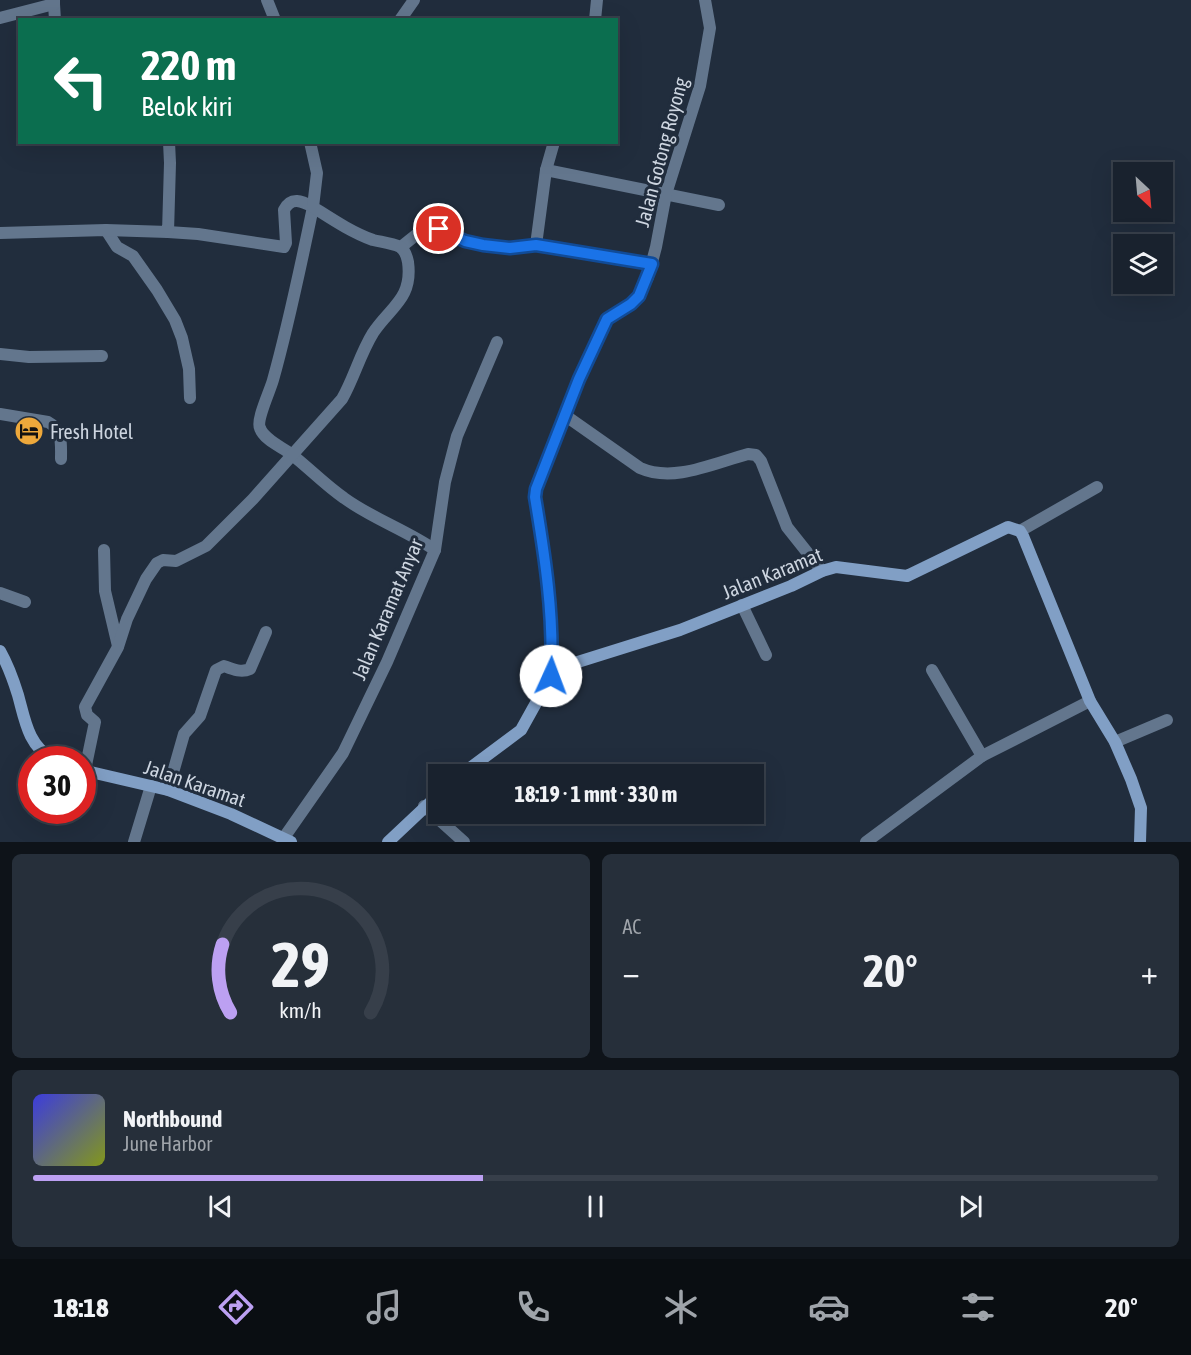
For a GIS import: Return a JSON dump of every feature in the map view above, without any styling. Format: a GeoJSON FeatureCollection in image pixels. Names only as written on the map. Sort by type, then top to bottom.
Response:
{"type":"FeatureCollection","features":[{"type":"Feature","properties":{"kind":"street"},"geometry":{"type":"LineString","coordinates":[[267,0],[273,18]]}},
{"type":"Feature","properties":{"kind":"street"},"geometry":{"type":"LineString","coordinates":[[401,18],[414,0]]}},
{"type":"Feature","properties":{"kind":"street"},"geometry":{"type":"LineString","coordinates":[[595,18],[597,0]]}},
{"type":"Feature","properties":{"kind":"street","name":"Jalan Gotong Royong"},"geometry":{"type":"LineString","coordinates":[[551,676],[549,579],[535,497],[536,489],[579,379],[607,319],[631,304],[639,296],[652,264],[666,194],[700,86],[710,28],[705,0]]}},
{"type":"Feature","properties":{"kind":"street"},"geometry":{"type":"LineString","coordinates":[[0,18],[54,2],[55,18]]}},
{"type":"Feature","properties":{"kind":"street"},"geometry":{"type":"LineString","coordinates":[[168,232],[169,144]]}},
{"type":"Feature","properties":{"kind":"street"},"geometry":{"type":"LineString","coordinates":[[310,144],[317,173],[313,207],[292,308],[259,421],[260,428],[265,436],[292,455],[343,498],[376,519],[406,531],[435,550]]}},
{"type":"Feature","properties":{"kind":"street"},"geometry":{"type":"LineString","coordinates":[[536,245],[546,170],[553,144]]}},
{"type":"Feature","properties":{"kind":"street"},"geometry":{"type":"LineString","coordinates":[[546,170],[719,205]]}},
{"type":"Feature","properties":{"kind":"street"},"geometry":{"type":"LineString","coordinates":[[0,233],[106,230],[168,232],[198,234],[284,247],[286,243],[284,210],[293,201],[299,200],[353,232],[401,247],[407,255],[408,281],[401,301],[373,333],[352,382],[342,399],[254,499],[206,546],[176,561],[163,560],[157,563],[146,579],[127,619],[118,647],[85,707],[85,712],[95,722],[90,746]]}},
{"type":"Feature","properties":{"kind":"street"},"geometry":{"type":"LineString","coordinates":[[401,247],[428,228],[439,229],[465,241],[483,245],[510,248],[536,245],[652,264]]}},
{"type":"Feature","properties":{"kind":"street"},"geometry":{"type":"LineString","coordinates":[[106,230],[117,247],[133,256],[175,320],[189,369],[190,398]]}},
{"type":"Feature","properties":{"kind":"street","name":"Jalan Karamat Anyar"},"geometry":{"type":"LineString","coordinates":[[287,840],[347,746],[387,662],[435,550],[442,498],[457,436],[497,342]]}},
{"type":"Feature","properties":{"kind":"street"},"geometry":{"type":"LineString","coordinates":[[0,354],[29,357],[102,356]]}},
{"type":"Feature","properties":{"kind":"street"},"geometry":{"type":"LineString","coordinates":[[0,414],[53,424],[60,433],[61,459]]}},
{"type":"Feature","properties":{"kind":"street"},"geometry":{"type":"LineString","coordinates":[[566,416],[640,468],[660,475],[679,473],[748,454],[756,455],[761,461],[788,527],[822,571]]}},
{"type":"Feature","properties":{"kind":"street"},"geometry":{"type":"LineString","coordinates":[[1097,487],[1020,531],[1090,701],[1115,742],[1141,808],[1140,842]]}},
{"type":"Feature","properties":{"kind":"street","name":"Jalan Karamat"},"geometry":{"type":"LineString","coordinates":[[551,676],[573,663],[680,630],[791,586],[822,571],[836,567],[907,576],[1001,529],[1008,527],[1020,531]]}},
{"type":"Feature","properties":{"kind":"street"},"geometry":{"type":"LineString","coordinates":[[104,550],[105,591],[118,647]]}},
{"type":"Feature","properties":{"kind":"street"},"geometry":{"type":"LineString","coordinates":[[0,593],[25,602]]}},
{"type":"Feature","properties":{"kind":"street"},"geometry":{"type":"LineString","coordinates":[[742,605],[766,655]]}},
{"type":"Feature","properties":{"kind":"street"},"geometry":{"type":"LineString","coordinates":[[168,790],[184,734],[200,716],[216,670],[224,666],[240,671],[250,669],[266,632]]}},
{"type":"Feature","properties":{"kind":"street"},"geometry":{"type":"LineString","coordinates":[[0,651],[12,676],[29,733],[39,746]]}},
{"type":"Feature","properties":{"kind":"street"},"geometry":{"type":"LineString","coordinates":[[932,670],[982,756]]}},
{"type":"Feature","properties":{"kind":"street"},"geometry":{"type":"LineString","coordinates":[[475,764],[521,730],[551,676]]}},
{"type":"Feature","properties":{"kind":"street"},"geometry":{"type":"LineString","coordinates":[[866,842],[982,756],[1090,701]]}},
{"type":"Feature","properties":{"kind":"street"},"geometry":{"type":"LineString","coordinates":[[1115,742],[1167,720]]}},
{"type":"Feature","properties":{"kind":"street","name":"Jalan Karamat"},"geometry":{"type":"LineString","coordinates":[[96,773],[168,790],[231,814],[287,840]]}},
{"type":"Feature","properties":{"kind":"street"},"geometry":{"type":"LineString","coordinates":[[134,842],[151,786]]}},
{"type":"Feature","properties":{"kind":"street"},"geometry":{"type":"LineString","coordinates":[[388,842],[428,803]]}},
{"type":"Feature","properties":{"kind":"street"},"geometry":{"type":"LineString","coordinates":[[424,806],[464,842]]}},
{"type":"Feature","properties":{"kind":"place","name":"Fresh Hotel"},"geometry":{"type":"Point","coordinates":[29,431]}},
{"type":"Feature","properties":{"kind":"route"},"geometry":{"type":"LineString","coordinates":[[439,229],[465,241],[483,245],[510,248],[536,245],[652,264],[639,296],[631,304],[607,319],[596,340],[536,489],[535,497],[549,579],[551,676]]}}]}
